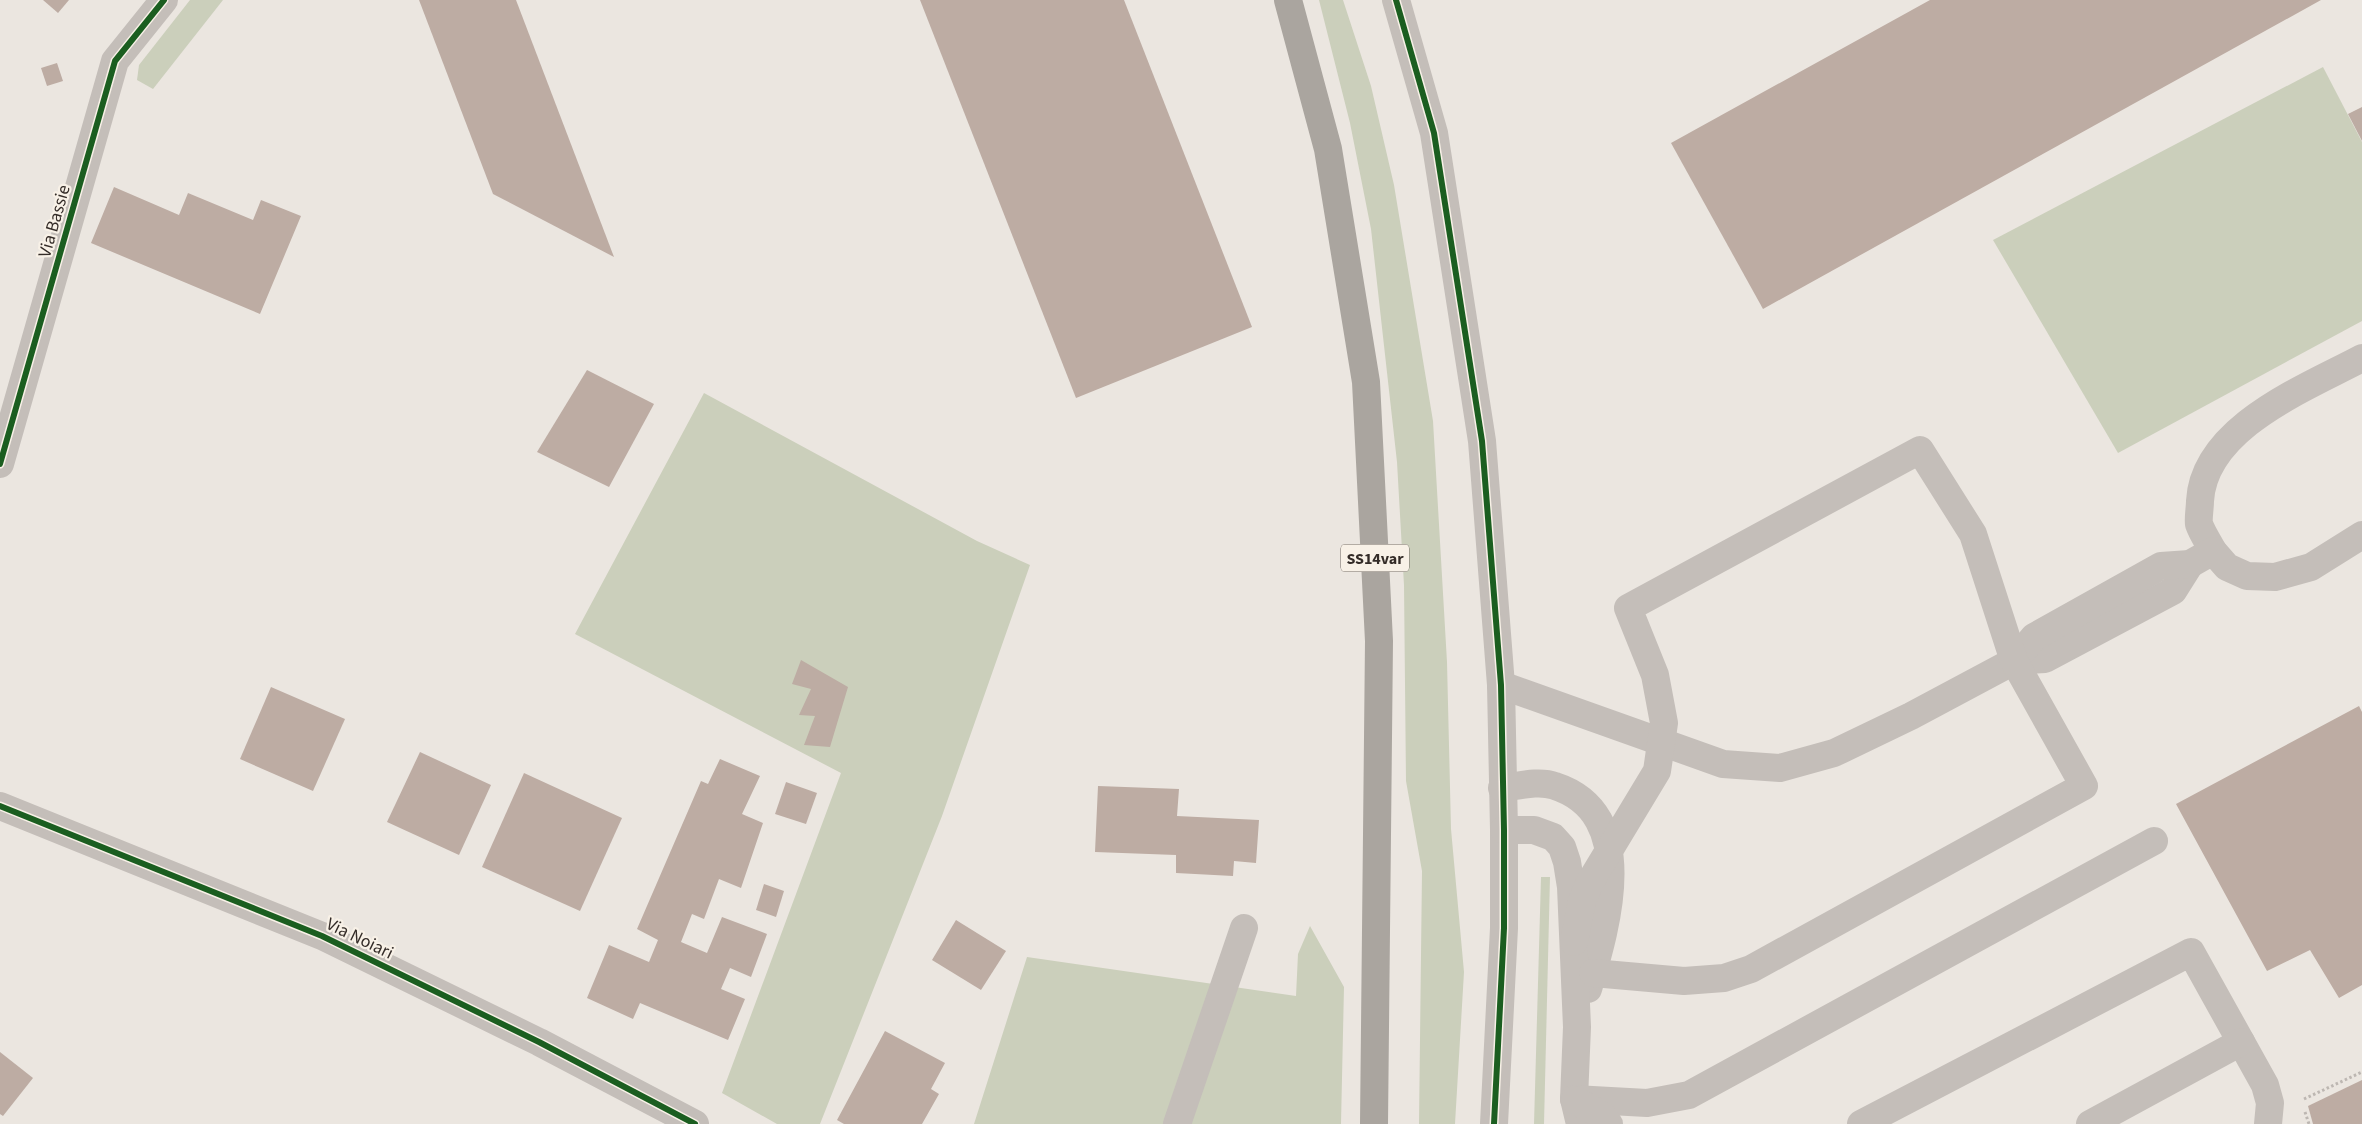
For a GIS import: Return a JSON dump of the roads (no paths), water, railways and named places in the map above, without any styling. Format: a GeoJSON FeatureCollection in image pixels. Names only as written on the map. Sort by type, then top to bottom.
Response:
{"type":"FeatureCollection","features":[{"type":"Feature","properties":{"kind":"highway","name":"SS14var"},"geometry":{"type":"LineString","coordinates":[[1288,0],[1328,149],[1366,382],[1379,641],[1374,1124]]}},
{"type":"Feature","properties":{"kind":"street","name":"Via Bassie"},"geometry":{"type":"LineString","coordinates":[[0,464],[115,61],[164,0]]}},
{"type":"Feature","properties":{"kind":"street"},"geometry":{"type":"LineString","coordinates":[[1396,0],[1434,133],[1482,442],[1501,685],[1504,830],[1504,928],[1494,1124]]}},
{"type":"Feature","properties":{"kind":"street"},"geometry":{"type":"LineString","coordinates":[[2362,358],[2284,400],[2247,423],[2224,444],[2208,470],[2200,495],[2199,524],[2214,551],[2227,567],[2247,576],[2275,576],[2311,567],[2362,535]]}},
{"type":"Feature","properties":{"kind":"street"},"geometry":{"type":"LineString","coordinates":[[1574,942],[1582,901],[1608,850],[1657,771],[1664,723],[1654,675],[1628,608],[1920,450],[1973,534],[2014,661],[2084,786],[1751,969],[1724,978],[1684,981],[1593,973]]}},
{"type":"Feature","properties":{"kind":"street"},"geometry":{"type":"LineString","coordinates":[[1501,685],[1723,764],[1780,768],[1834,753],[1911,716],[2014,661],[2045,659],[2173,591],[2190,564],[2214,551]]}},
{"type":"Feature","properties":{"kind":"street"},"geometry":{"type":"LineString","coordinates":[[1502,788],[1536,784],[1555,785],[1581,800],[1600,820],[1608,850],[1612,894],[1603,938],[1577,1027]]}},
{"type":"Feature","properties":{"kind":"street","name":"Via Noiari"},"geometry":{"type":"LineString","coordinates":[[0,806],[322,936],[539,1042],[695,1124]]}},
{"type":"Feature","properties":{"kind":"street"},"geometry":{"type":"LineString","coordinates":[[1504,830],[1534,830],[1552,837],[1562,847],[1567,862],[1572,887],[1577,1027],[1573,1116]]}},
{"type":"Feature","properties":{"kind":"street"},"geometry":{"type":"LineString","coordinates":[[1573,1116],[1689,1095],[2154,841]]}},
{"type":"Feature","properties":{"kind":"street"},"geometry":{"type":"LineString","coordinates":[[1177,1124],[1244,928]]}},
{"type":"Feature","properties":{"kind":"street"},"geometry":{"type":"LineString","coordinates":[[1861,1124],[2191,952],[2265,1085],[2270,1103],[2268,1124]]}},
{"type":"Feature","properties":{"kind":"street"},"geometry":{"type":"LineString","coordinates":[[2090,1124],[2241,1042]]}},
{"type":"Feature","properties":{"kind":"street"},"geometry":{"type":"LineString","coordinates":[[1573,1116],[1602,1115],[1609,1124]]}}]}
